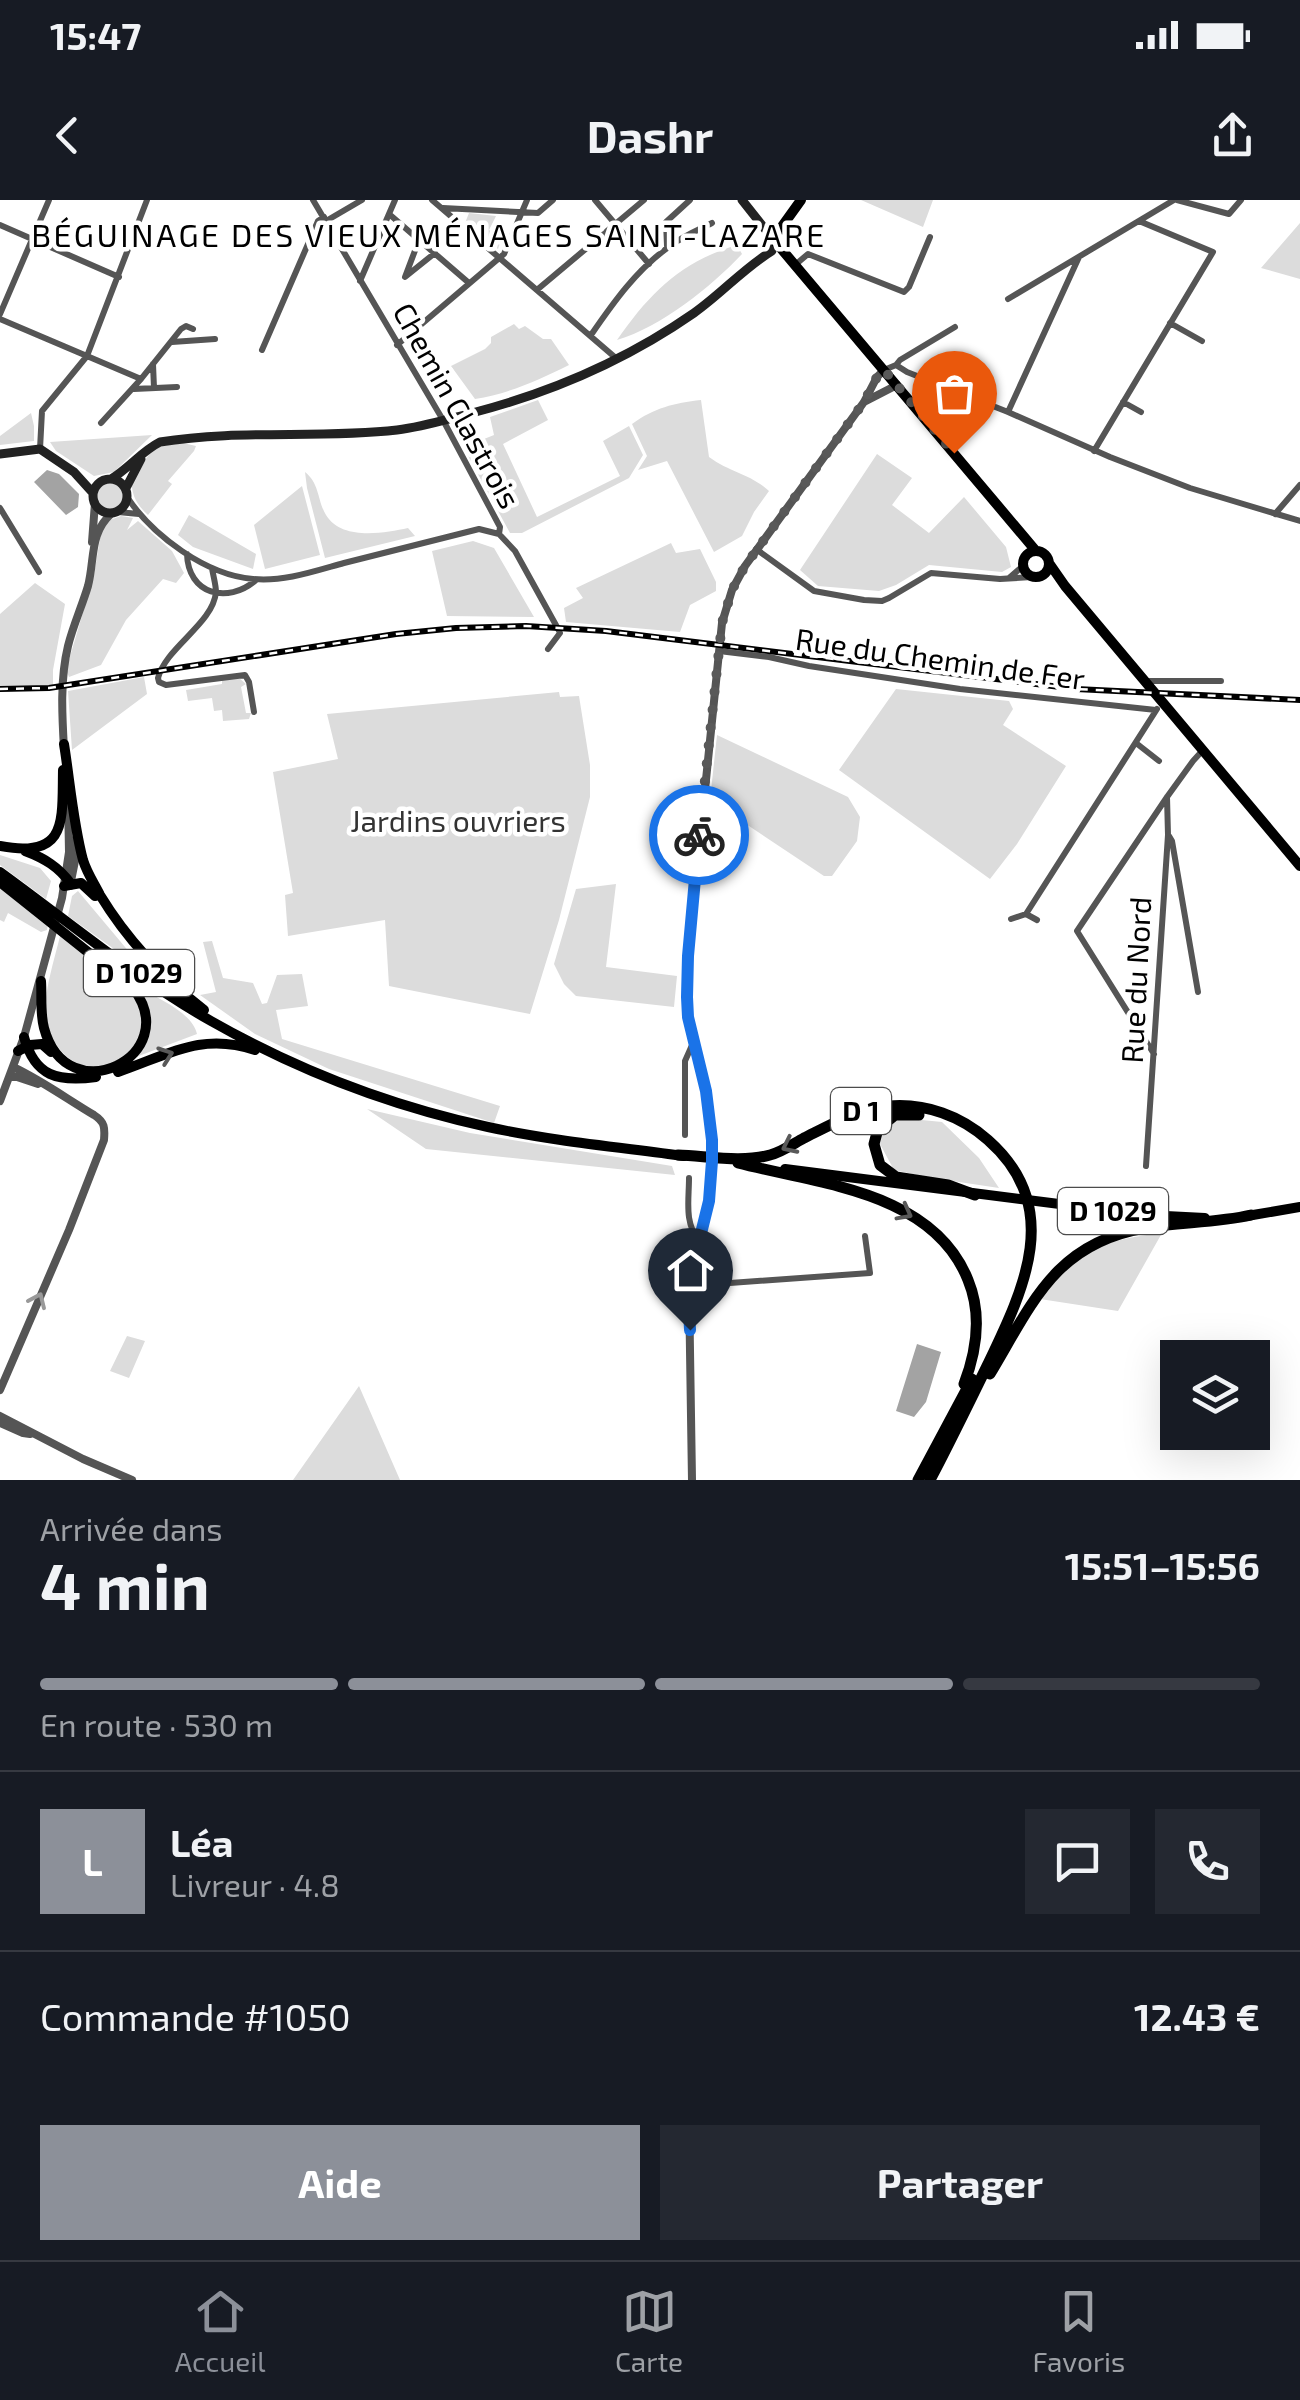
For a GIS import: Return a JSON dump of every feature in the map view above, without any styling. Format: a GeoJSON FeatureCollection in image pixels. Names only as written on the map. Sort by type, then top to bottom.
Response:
{"type":"FeatureCollection","features":[{"type":"Feature","properties":{"kind":"highway","name":"D 1"},"geometry":{"type":"LineString","coordinates":[[678,1155],[770,1155],[859,1112],[910,1106],[953,1116],[1000,1153],[1018,1187],[1026,1214],[1030,1258],[1020,1292],[930,1480]]}},
{"type":"Feature","properties":{"kind":"highway","name":"D 1"},"geometry":{"type":"LineString","coordinates":[[975,1194],[891,1176],[876,1154],[874,1138],[878,1129],[896,1115],[912,1114],[955,1126],[990,1152],[1018,1187]]}},
{"type":"Feature","properties":{"kind":"highway","name":"D 1"},"geometry":{"type":"LineString","coordinates":[[738,1163],[827,1184],[885,1203],[911,1215],[940,1238],[964,1270],[976,1313],[973,1354],[954,1411]]}},
{"type":"Feature","properties":{"kind":"highway","name":"D 1"},"geometry":{"type":"LineString","coordinates":[[918,1480],[990,1344],[1016,1284],[1026,1214]]}},
{"type":"Feature","properties":{"kind":"highway","name":"D 1"},"geometry":{"type":"LineString","coordinates":[[953,1436],[1038,1295],[1070,1258],[1121,1233],[1165,1225],[1224,1222],[1252,1215]]}},
{"type":"Feature","properties":{"kind":"main road"},"geometry":{"type":"LineString","coordinates":[[742,200],[1011,521],[1028,557],[1026,574],[1042,571],[1065,586],[1300,866]]}},
{"type":"Feature","properties":{"kind":"main road"},"geometry":{"type":"LineString","coordinates":[[94,498],[107,480],[160,442],[397,430],[524,399],[564,384],[617,359],[711,301],[772,251],[774,239],[801,200]]}},
{"type":"Feature","properties":{"kind":"main road"},"geometry":{"type":"LineString","coordinates":[[74,472],[102,511],[115,512],[122,508],[130,476],[148,448]]}},
{"type":"Feature","properties":{"kind":"main road"},"geometry":{"type":"LineString","coordinates":[[0,454],[40,449],[91,479],[117,480],[127,493]]}},
{"type":"Feature","properties":{"kind":"main road"},"geometry":{"type":"LineString","coordinates":[[1028,557],[1044,553],[1042,571]]}},
{"type":"Feature","properties":{"kind":"main road"},"geometry":{"type":"LineString","coordinates":[[19,849],[41,847],[58,830],[64,744]]}},
{"type":"Feature","properties":{"kind":"main road"},"geometry":{"type":"LineString","coordinates":[[64,744],[84,862],[118,924]]}},
{"type":"Feature","properties":{"kind":"main road"},"geometry":{"type":"LineString","coordinates":[[0,846],[45,860],[66,886],[84,884],[143,956],[176,988],[234,1033]]}},
{"type":"Feature","properties":{"kind":"main road","name":"D 1029"},"geometry":{"type":"LineString","coordinates":[[0,872],[180,1002],[234,1033],[286,1060],[374,1096],[450,1118],[535,1136],[1146,1215],[1206,1218],[1300,1208]]}},
{"type":"Feature","properties":{"kind":"main road"},"geometry":{"type":"LineString","coordinates":[[0,882],[133,988],[143,1006],[144,1037],[126,1062],[98,1072],[82,1070],[63,1065],[42,1044],[23,1046],[26,1070],[58,1077],[96,1077],[189,1046],[221,1042],[286,1060]]}},
{"type":"Feature","properties":{"kind":"main road"},"geometry":{"type":"LineString","coordinates":[[41,981],[43,1026],[56,1052],[72,1066]]}},
{"type":"Feature","properties":{"kind":"street"},"geometry":{"type":"LineString","coordinates":[[49,200],[0,316],[141,379]]}},
{"type":"Feature","properties":{"kind":"street"},"geometry":{"type":"LineString","coordinates":[[40,449],[42,411],[88,356],[147,200]]}},
{"type":"Feature","properties":{"kind":"street","name":"Chemin Clastrois"},"geometry":{"type":"LineString","coordinates":[[313,200],[443,420],[500,527],[499,534],[515,551],[560,633],[548,649]]}},
{"type":"Feature","properties":{"kind":"street"},"geometry":{"type":"LineString","coordinates":[[262,350],[318,222],[362,200]]}},
{"type":"Feature","properties":{"kind":"street"},"geometry":{"type":"LineString","coordinates":[[360,280],[394,200]]}},
{"type":"Feature","properties":{"kind":"street"},"geometry":{"type":"LineString","coordinates":[[432,200],[617,359]]}},
{"type":"Feature","properties":{"kind":"street"},"geometry":{"type":"LineString","coordinates":[[397,345],[500,257],[527,200]]}},
{"type":"Feature","properties":{"kind":"street"},"geometry":{"type":"LineString","coordinates":[[442,208],[538,213],[553,200]]}},
{"type":"Feature","properties":{"kind":"street"},"geometry":{"type":"LineString","coordinates":[[595,200],[649,264]]}},
{"type":"Feature","properties":{"kind":"street"},"geometry":{"type":"LineString","coordinates":[[538,290],[644,200]]}},
{"type":"Feature","properties":{"kind":"street"},"geometry":{"type":"LineString","coordinates":[[667,247],[666,222],[690,200]]}},
{"type":"Feature","properties":{"kind":"street"},"geometry":{"type":"LineString","coordinates":[[1008,300],[1176,200],[1229,214],[1241,200]]}},
{"type":"Feature","properties":{"kind":"street"},"geometry":{"type":"LineString","coordinates":[[389,214],[469,283]]}},
{"type":"Feature","properties":{"kind":"street"},"geometry":{"type":"LineString","coordinates":[[1094,451],[1213,252],[1139,221]]}},
{"type":"Feature","properties":{"kind":"street"},"geometry":{"type":"LineString","coordinates":[[591,335],[616,298],[667,247],[712,223]]}},
{"type":"Feature","properties":{"kind":"street"},"geometry":{"type":"LineString","coordinates":[[0,225],[119,277]]}},
{"type":"Feature","properties":{"kind":"street"},"geometry":{"type":"LineString","coordinates":[[795,264],[808,254],[904,292],[930,237]]}},
{"type":"Feature","properties":{"kind":"street"},"geometry":{"type":"LineString","coordinates":[[419,240],[406,277],[435,254]]}},
{"type":"Feature","properties":{"kind":"street"},"geometry":{"type":"LineString","coordinates":[[1008,412],[1080,256]]}},
{"type":"Feature","properties":{"kind":"street"},"geometry":{"type":"LineString","coordinates":[[1170,323],[1202,341]]}},
{"type":"Feature","properties":{"kind":"street"},"geometry":{"type":"LineString","coordinates":[[692,1480],[688,1286],[710,1186],[712,1140],[706,1091],[688,1017],[688,956],[725,612],[732,590],[756,550],[864,402],[877,377],[956,327]]}},
{"type":"Feature","properties":{"kind":"street"},"geometry":{"type":"LineString","coordinates":[[101,423],[181,329],[194,329]]}},
{"type":"Feature","properties":{"kind":"street"},"geometry":{"type":"LineString","coordinates":[[170,342],[215,339]]}},
{"type":"Feature","properties":{"kind":"street"},"geometry":{"type":"LineString","coordinates":[[153,364],[154,388]]}},
{"type":"Feature","properties":{"kind":"street"},"geometry":{"type":"LineString","coordinates":[[896,364],[1094,451],[1190,488],[1300,522]]}},
{"type":"Feature","properties":{"kind":"street"},"geometry":{"type":"LineString","coordinates":[[864,402],[896,385],[907,372]]}},
{"type":"Feature","properties":{"kind":"street"},"geometry":{"type":"LineString","coordinates":[[132,389],[177,387]]}},
{"type":"Feature","properties":{"kind":"street"},"geometry":{"type":"LineString","coordinates":[[1123,402],[1140,412]]}},
{"type":"Feature","properties":{"kind":"street"},"geometry":{"type":"LineString","coordinates":[[1275,514],[1300,485]]}},
{"type":"Feature","properties":{"kind":"street"},"geometry":{"type":"LineString","coordinates":[[127,493],[138,514],[187,552],[241,578],[256,580],[290,577],[479,529],[499,534]]}},
{"type":"Feature","properties":{"kind":"street"},"geometry":{"type":"LineString","coordinates":[[92,556],[94,498]]}},
{"type":"Feature","properties":{"kind":"street"},"geometry":{"type":"LineString","coordinates":[[0,508],[39,572]]}},
{"type":"Feature","properties":{"kind":"street"},"geometry":{"type":"LineString","coordinates":[[0,1390],[104,1140],[102,1120],[46,1087],[26,1070],[23,1046],[66,886],[69,852],[63,686],[68,648],[88,586],[100,524],[115,512],[138,514]]}},
{"type":"Feature","properties":{"kind":"street"},"geometry":{"type":"LineString","coordinates":[[756,550],[814,591],[864,600],[889,598],[931,573],[1009,578],[1042,571]]}},
{"type":"Feature","properties":{"kind":"street"},"geometry":{"type":"LineString","coordinates":[[187,552],[187,566],[203,588],[233,593],[256,580]]}},
{"type":"Feature","properties":{"kind":"street"},"geometry":{"type":"LineString","coordinates":[[1009,578],[1028,557]]}},
{"type":"Feature","properties":{"kind":"street"},"geometry":{"type":"LineString","coordinates":[[212,566],[216,593],[202,618],[160,671],[159,682],[172,684],[245,675],[250,682],[254,712]]}},
{"type":"Feature","properties":{"kind":"street","name":"Rue du Chemin de Fer"},"geometry":{"type":"LineString","coordinates":[[719,648],[960,689],[1163,707]]}},
{"type":"Feature","properties":{"kind":"street"},"geometry":{"type":"LineString","coordinates":[[1145,681],[1221,681]]}},
{"type":"Feature","properties":{"kind":"street"},"geometry":{"type":"LineString","coordinates":[[1010,919],[1026,914],[1136,742],[1163,707]]}},
{"type":"Feature","properties":{"kind":"street"},"geometry":{"type":"LineString","coordinates":[[1136,742],[1159,761]]}},
{"type":"Feature","properties":{"kind":"street"},"geometry":{"type":"LineString","coordinates":[[1155,1054],[1077,931],[1167,797],[1204,750]]}},
{"type":"Feature","properties":{"kind":"street","name":"Rue du Nord"},"geometry":{"type":"LineString","coordinates":[[1146,1166],[1168,835],[1167,797]]}},
{"type":"Feature","properties":{"kind":"street"},"geometry":{"type":"LineString","coordinates":[[1168,835],[1198,992]]}},
{"type":"Feature","properties":{"kind":"street"},"geometry":{"type":"LineString","coordinates":[[1026,914],[1037,920]]}},
{"type":"Feature","properties":{"kind":"street"},"geometry":{"type":"LineString","coordinates":[[685,1135],[685,1061],[693,1044]]}},
{"type":"Feature","properties":{"kind":"street"},"geometry":{"type":"LineString","coordinates":[[0,1101],[10,1077],[26,1070]]}},
{"type":"Feature","properties":{"kind":"street"},"geometry":{"type":"LineString","coordinates":[[10,1077],[46,1087]]}},
{"type":"Feature","properties":{"kind":"street"},"geometry":{"type":"LineString","coordinates":[[689,1178],[688,1222],[699,1241]]}},
{"type":"Feature","properties":{"kind":"street"},"geometry":{"type":"LineString","coordinates":[[688,1286],[870,1273],[866,1236]]}},
{"type":"Feature","properties":{"kind":"street"},"geometry":{"type":"LineString","coordinates":[[0,1419],[23,1433],[34,1434],[132,1480]]}},
{"type":"Feature","properties":{"kind":"green space"},"geometry":{"type":"Polygon","coordinates":[[[861,200],[933,200],[923,227],[861,200]]]}},
{"type":"Feature","properties":{"kind":"green space"},"geometry":{"type":"Polygon","coordinates":[[[469,213],[496,216],[489,230],[502,237],[498,249],[465,223],[469,213]]]}},
{"type":"Feature","properties":{"kind":"green space"},"geometry":{"type":"Polygon","coordinates":[[[1300,223],[1300,279],[1261,268],[1300,223]]]}},
{"type":"Feature","properties":{"kind":"green space"},"geometry":{"type":"Polygon","coordinates":[[[737,245],[742,254],[716,280],[668,316],[617,340],[668,281],[699,260],[737,245]]]}},
{"type":"Feature","properties":{"kind":"green space"},"geometry":{"type":"Polygon","coordinates":[[[514,324],[519,329],[525,326],[543,339],[551,339],[569,365],[523,386],[475,399],[451,366],[485,349],[491,337],[514,324]]]}},
{"type":"Feature","properties":{"kind":"green space"},"geometry":{"type":"Polygon","coordinates":[[[538,400],[548,420],[503,444],[537,517],[620,476],[603,441],[629,426],[643,455],[629,478],[522,533],[510,533],[454,430],[467,422],[474,443],[494,435],[490,417],[538,400]]]}},
{"type":"Feature","properties":{"kind":"green space"},"geometry":{"type":"Polygon","coordinates":[[[701,400],[709,457],[769,491],[742,536],[714,552],[667,461],[638,470],[647,456],[632,424],[665,407],[701,400]]]}},
{"type":"Feature","properties":{"kind":"green space"},"geometry":{"type":"Polygon","coordinates":[[[31,413],[34,441],[0,445],[0,436],[31,413]]]}},
{"type":"Feature","properties":{"kind":"green space"},"geometry":{"type":"Polygon","coordinates":[[[152,435],[114,472],[94,476],[56,451],[50,442],[152,435]]]}},
{"type":"Feature","properties":{"kind":"green space"},"geometry":{"type":"Polygon","coordinates":[[[183,443],[196,446],[194,451],[168,481],[172,484],[148,515],[135,498],[131,478],[155,447],[183,443]]]}},
{"type":"Feature","properties":{"kind":"green space"},"geometry":{"type":"Polygon","coordinates":[[[877,454],[912,478],[892,505],[929,533],[964,497],[1006,547],[1011,567],[1002,572],[929,565],[879,591],[818,586],[800,570],[877,454]]]}},
{"type":"Feature","properties":{"kind":"green space"},"geometry":{"type":"Polygon","coordinates":[[[305,472],[326,515],[342,529],[364,533],[408,528],[415,536],[325,558],[305,472]]]}},
{"type":"Feature","properties":{"kind":"green space"},"geometry":{"type":"Polygon","coordinates":[[[110,483],[119,487],[123,496],[119,505],[110,509],[101,505],[97,496],[101,487],[110,483]]]}},
{"type":"Feature","properties":{"kind":"green space"},"geometry":{"type":"Polygon","coordinates":[[[302,486],[320,555],[265,569],[254,525],[302,486]]]}},
{"type":"Feature","properties":{"kind":"green space"},"geometry":{"type":"Polygon","coordinates":[[[189,515],[256,554],[253,569],[193,547],[178,535],[189,515]]]}},
{"type":"Feature","properties":{"kind":"green space"},"geometry":{"type":"Polygon","coordinates":[[[121,516],[133,518],[127,530],[138,521],[172,551],[184,573],[176,583],[163,579],[126,620],[101,665],[69,677],[66,670],[94,575],[102,526],[121,516]]]}},
{"type":"Feature","properties":{"kind":"green space"},"geometry":{"type":"Polygon","coordinates":[[[473,541],[494,548],[534,617],[447,616],[432,551],[473,541]]]}},
{"type":"Feature","properties":{"kind":"green space"},"geometry":{"type":"Polygon","coordinates":[[[671,543],[676,553],[700,549],[716,582],[716,591],[690,605],[680,632],[566,622],[564,608],[583,598],[576,588],[671,543]]]}},
{"type":"Feature","properties":{"kind":"green space"},"geometry":{"type":"Polygon","coordinates":[[[35,583],[65,604],[53,686],[0,687],[0,614],[35,583]]]}},
{"type":"Feature","properties":{"kind":"green space"},"geometry":{"type":"Polygon","coordinates":[[[144,677],[147,694],[72,750],[68,691],[144,677]]]}},
{"type":"Feature","properties":{"kind":"green space"},"geometry":{"type":"Polygon","coordinates":[[[239,678],[246,684],[241,687],[246,713],[251,713],[249,719],[223,721],[222,710],[214,711],[212,698],[188,701],[186,690],[239,678]]]}},
{"type":"Feature","properties":{"kind":"green space"},"geometry":{"type":"Polygon","coordinates":[[[896,689],[1009,701],[1013,709],[1003,725],[1066,766],[990,879],[839,770],[896,689]]]}},
{"type":"Feature","properties":{"kind":"green space","name":"Jardins ouvriers"},"geometry":{"type":"Polygon","coordinates":[[[559,692],[560,697],[579,696],[590,765],[590,797],[530,1014],[389,986],[385,920],[288,936],[285,895],[293,893],[273,772],[338,759],[327,714],[559,692]]]}},
{"type":"Feature","properties":{"kind":"green space"},"geometry":{"type":"Polygon","coordinates":[[[717,735],[848,797],[860,817],[857,841],[832,876],[824,876],[710,800],[717,735]]]}},
{"type":"Feature","properties":{"kind":"green space"},"geometry":{"type":"Polygon","coordinates":[[[0,855],[40,868],[51,881],[46,899],[0,865],[0,855]]]}},
{"type":"Feature","properties":{"kind":"green space"},"geometry":{"type":"Polygon","coordinates":[[[0,883],[48,923],[47,930],[41,932],[8,913],[4,922],[0,920],[0,883]]]}},
{"type":"Feature","properties":{"kind":"green space"},"geometry":{"type":"Polygon","coordinates":[[[616,884],[606,967],[677,976],[674,1007],[576,996],[564,984],[554,964],[576,889],[616,884]]]}},
{"type":"Feature","properties":{"kind":"green space"},"geometry":{"type":"Polygon","coordinates":[[[78,891],[146,972],[68,916],[72,896],[78,891]]]}},
{"type":"Feature","properties":{"kind":"green space"},"geometry":{"type":"Polygon","coordinates":[[[61,932],[117,975],[141,1004],[144,1022],[139,1039],[130,1052],[116,1061],[85,1066],[69,1058],[47,1031],[46,996],[61,932]]]}},
{"type":"Feature","properties":{"kind":"green space"},"geometry":{"type":"Polygon","coordinates":[[[212,941],[223,978],[253,983],[262,1004],[267,1003],[277,975],[302,974],[308,1006],[276,1010],[282,1039],[500,1106],[494,1123],[329,1069],[255,1034],[200,995],[216,992],[203,942],[212,941]]]}},
{"type":"Feature","properties":{"kind":"green space"},"geometry":{"type":"Polygon","coordinates":[[[139,987],[181,1013],[197,1034],[136,1057],[151,1024],[139,987]]]}},
{"type":"Feature","properties":{"kind":"green space"},"geometry":{"type":"Polygon","coordinates":[[[367,1109],[470,1133],[672,1166],[675,1175],[426,1149],[367,1109]]]}},
{"type":"Feature","properties":{"kind":"green space"},"geometry":{"type":"Polygon","coordinates":[[[902,1118],[942,1122],[979,1158],[999,1188],[894,1170],[880,1144],[885,1125],[902,1118]]]}},
{"type":"Feature","properties":{"kind":"green space"},"geometry":{"type":"Polygon","coordinates":[[[1162,1233],[1118,1311],[1040,1299],[1067,1269],[1093,1251],[1122,1240],[1162,1233]]]}},
{"type":"Feature","properties":{"kind":"green space"},"geometry":{"type":"Polygon","coordinates":[[[127,1336],[145,1341],[129,1378],[110,1371],[127,1336]]]}},
{"type":"Feature","properties":{"kind":"green space"},"geometry":{"type":"Polygon","coordinates":[[[359,1386],[400,1480],[293,1480],[359,1386]]]}},
{"type":"Feature","properties":{"kind":"shaded area"},"geometry":{"type":"Polygon","coordinates":[[[47,470],[59,474],[79,494],[78,507],[66,515],[34,482],[47,470]]]}},
{"type":"Feature","properties":{"kind":"shaded area"},"geometry":{"type":"Polygon","coordinates":[[[917,1344],[941,1352],[926,1402],[914,1417],[896,1411],[917,1344]]]}},
{"type":"Feature","properties":{"kind":"railway"},"geometry":{"type":"LineString","coordinates":[[0,689],[49,688],[396,634],[526,626],[606,631],[1076,689],[1300,700]]}},
{"type":"Feature","properties":{"kind":"way so far"},"geometry":{"type":"LineString","coordinates":[[699,835],[722,623],[732,590],[745,566],[884,370],[954,453]]}},
{"type":"Feature","properties":{"kind":"district","name":"BÉGUINAGE DES VIEUX MÉNAGES SAINT-LAZARE"},"geometry":{"type":"Point","coordinates":[429,236]}},
{"type":"Feature","properties":{"kind":"route"},"geometry":{"type":"LineString","coordinates":[[690,1330],[688,1286],[709,1201],[712,1161],[706,1091],[693,1044],[687,997],[699,835]]}}]}
